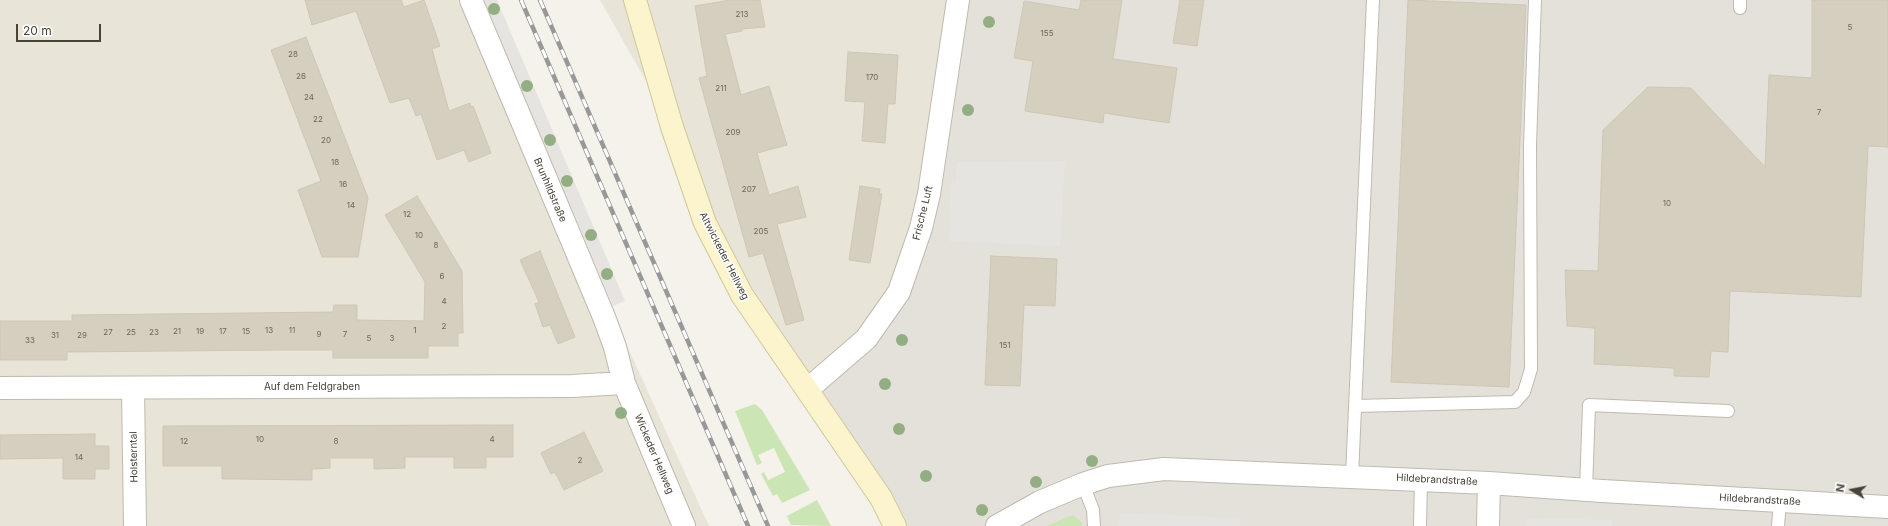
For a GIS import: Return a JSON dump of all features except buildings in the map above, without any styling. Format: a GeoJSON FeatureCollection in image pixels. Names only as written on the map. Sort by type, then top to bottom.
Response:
{"type":"FeatureCollection","features":[{"type":"Feature","properties":{"kind":"main road","name":"Altwickeder Hellweg"},"geometry":{"type":"LineString","coordinates":[[635,0],[672,127],[705,223],[742,295],[808,389],[880,498],[895,526]]}},
{"type":"Feature","properties":{"kind":"street","name":"Brunhildstraße"},"geometry":{"type":"LineString","coordinates":[[471,0],[604,317],[615,347],[624,382]]}},
{"type":"Feature","properties":{"kind":"street","name":"Frische Luft"},"geometry":{"type":"LineString","coordinates":[[808,389],[866,339],[899,292],[921,228],[929,194],[958,0]]}},
{"type":"Feature","properties":{"kind":"street","name":"Auf dem Feldgraben"},"geometry":{"type":"LineString","coordinates":[[0,388],[564,386],[624,382]]}},
{"type":"Feature","properties":{"kind":"street","name":"Wickeder Hellweg"},"geometry":{"type":"LineString","coordinates":[[624,382],[684,526]]}},
{"type":"Feature","properties":{"kind":"street","name":"Holsterntal"},"geometry":{"type":"LineString","coordinates":[[133,388],[135,526]]}},
{"type":"Feature","properties":{"kind":"street","name":"Hildebrandstraße"},"geometry":{"type":"LineString","coordinates":[[996,526],[1040,502],[1083,484],[1123,474],[1164,469],[1489,482],[1586,490],[1888,507]]}},
{"type":"Feature","properties":{"kind":"street"},"geometry":{"type":"LineString","coordinates":[[1488,526],[1489,482]]}},
{"type":"Feature","properties":{"kind":"lane"},"geometry":{"type":"LineString","coordinates":[[1352,476],[1373,0]]}},
{"type":"Feature","properties":{"kind":"lane"},"geometry":{"type":"LineString","coordinates":[[1355,406],[1515,402],[1524,392],[1531,369],[1530,145],[1535,0]]}},
{"type":"Feature","properties":{"kind":"lane"},"geometry":{"type":"LineString","coordinates":[[1586,490],[1589,405],[1728,411]]}},
{"type":"Feature","properties":{"kind":"lane"},"geometry":{"type":"LineString","coordinates":[[1420,526],[1422,479]]}},
{"type":"Feature","properties":{"kind":"lane"},"geometry":{"type":"LineString","coordinates":[[1083,484],[1093,510],[1094,526]]}},
{"type":"Feature","properties":{"kind":"lane"},"geometry":{"type":"LineString","coordinates":[[1778,526],[1780,501]]}},
{"type":"Feature","properties":{"kind":"shaded area"},"geometry":{"type":"Polygon","coordinates":[[[0,0],[487,0],[624,339],[709,526],[0,526],[0,0]]]}},
{"type":"Feature","properties":{"kind":"shaded area"},"geometry":{"type":"Polygon","coordinates":[[[483,0],[497,0],[625,301],[613,306],[483,0]]]}},
{"type":"Feature","properties":{"kind":"shaded area"},"geometry":{"type":"Polygon","coordinates":[[[600,0],[958,0],[899,292],[808,389],[742,295],[672,127],[600,0]]]}},
{"type":"Feature","properties":{"kind":"shaded area"},"geometry":{"type":"Polygon","coordinates":[[[958,0],[1888,0],[1888,526],[908,526],[881,498],[808,389],[899,292],[958,0]]]}},
{"type":"Feature","properties":{"kind":"shaded area"},"geometry":{"type":"Polygon","coordinates":[[[1065,161],[1060,246],[949,241],[951,184],[956,182],[957,162],[1065,161]]]}},
{"type":"Feature","properties":{"kind":"shaded area"},"geometry":{"type":"Polygon","coordinates":[[[1120,513],[1240,518],[1240,526],[1119,526],[1120,513]]]}},
{"type":"Feature","properties":{"kind":"shaded area"},"geometry":{"type":"Polygon","coordinates":[[[1528,518],[1612,520],[1612,526],[1527,526],[1528,518]]]}},
{"type":"Feature","properties":{"kind":"green space"},"geometry":{"type":"Polygon","coordinates":[[[755,404],[762,410],[810,490],[782,503],[777,494],[773,496],[761,474],[764,472],[768,480],[785,472],[774,448],[758,455],[762,463],[757,465],[735,411],[755,404]]]}},
{"type":"Feature","properties":{"kind":"green space"},"geometry":{"type":"Polygon","coordinates":[[[817,500],[831,526],[791,525],[787,516],[817,500]]]}},
{"type":"Feature","properties":{"kind":"green space"},"geometry":{"type":"Polygon","coordinates":[[[1072,515],[1082,522],[1082,526],[1047,526],[1072,515]]]}},
{"type":"Feature","properties":{"kind":"railway"},"geometry":{"type":"LineString","coordinates":[[521,0],[748,526]]}},
{"type":"Feature","properties":{"kind":"railway"},"geometry":{"type":"LineString","coordinates":[[540,0],[768,526]]}}]}
